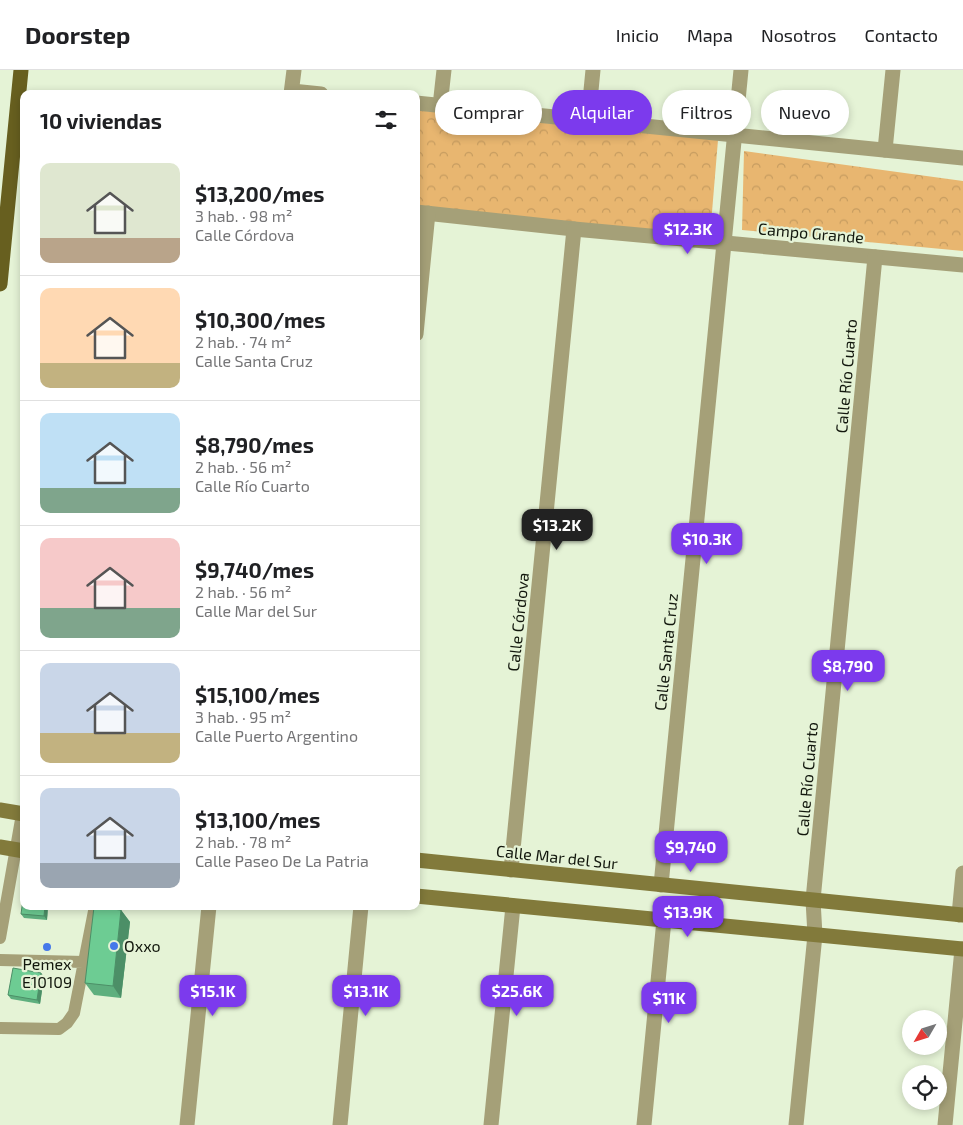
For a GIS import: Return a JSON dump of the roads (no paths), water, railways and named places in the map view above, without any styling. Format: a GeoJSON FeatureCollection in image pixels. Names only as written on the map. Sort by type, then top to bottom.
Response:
{"type":"FeatureCollection","features":[{"type":"Feature","properties":{"kind":"main road"},"geometry":{"type":"LineString","coordinates":[[0,284],[21,70]]}},
{"type":"Feature","properties":{"kind":"street"},"geometry":{"type":"LineString","coordinates":[[291,90],[294,70]]}},
{"type":"Feature","properties":{"kind":"street"},"geometry":{"type":"LineString","coordinates":[[442,90],[444,70]]}},
{"type":"Feature","properties":{"kind":"street"},"geometry":{"type":"LineString","coordinates":[[591,90],[593,70]]}},
{"type":"Feature","properties":{"kind":"street","name":"Calle Santa Cruz"},"geometry":{"type":"LineString","coordinates":[[739,90],[741,70]]}},
{"type":"Feature","properties":{"kind":"street"},"geometry":{"type":"LineString","coordinates":[[885,150],[893,70]]}},
{"type":"Feature","properties":{"kind":"street"},"geometry":{"type":"LineString","coordinates":[[420,104],[435,105]]}},
{"type":"Feature","properties":{"kind":"street"},"geometry":{"type":"LineString","coordinates":[[735,135],[963,158]]}},
{"type":"Feature","properties":{"kind":"street","name":"Calle Santa Cruz"},"geometry":{"type":"LineString","coordinates":[[661,885],[735,135]]}},
{"type":"Feature","properties":{"kind":"street"},"geometry":{"type":"LineString","coordinates":[[420,253],[422,212]]}},
{"type":"Feature","properties":{"kind":"street","name":"Campo Grande"},"geometry":{"type":"LineString","coordinates":[[422,212],[574,229],[963,265]]}},
{"type":"Feature","properties":{"kind":"street","name":"Calle Córdova"},"geometry":{"type":"LineString","coordinates":[[511,870],[574,229]]}},
{"type":"Feature","properties":{"kind":"street","name":"Calle Río Cuarto"},"geometry":{"type":"LineString","coordinates":[[796,1125],[815,935],[813,900],[874,257]]}},
{"type":"Feature","properties":{"kind":"street"},"geometry":{"type":"LineString","coordinates":[[0,810],[20,813]]}},
{"type":"Feature","properties":{"kind":"street"},"geometry":{"type":"LineString","coordinates":[[0,847],[20,850]]}},
{"type":"Feature","properties":{"kind":"street","name":"Calle Mar del Sur"},"geometry":{"type":"LineString","coordinates":[[420,860],[961,915]]}},
{"type":"Feature","properties":{"kind":"street"},"geometry":{"type":"LineString","coordinates":[[961,915],[963,873]]}},
{"type":"Feature","properties":{"kind":"street"},"geometry":{"type":"LineString","coordinates":[[420,896],[963,949],[945,1125]]}},
{"type":"Feature","properties":{"kind":"street"},"geometry":{"type":"LineString","coordinates":[[492,1125],[514,906]]}},
{"type":"Feature","properties":{"kind":"street"},"geometry":{"type":"LineString","coordinates":[[186,1125],[209,910]]}},
{"type":"Feature","properties":{"kind":"street"},"geometry":{"type":"LineString","coordinates":[[340,1125],[361,910]]}},
{"type":"Feature","properties":{"kind":"street"},"geometry":{"type":"LineString","coordinates":[[644,1125],[664,920]]}},
{"type":"Feature","properties":{"kind":"lane"},"geometry":{"type":"LineString","coordinates":[[0,938],[20,850]]}},
{"type":"Feature","properties":{"kind":"lane"},"geometry":{"type":"LineString","coordinates":[[0,1028],[58,1029],[67,1023],[74,1013],[94,910]]}},
{"type":"Feature","properties":{"kind":"lane"},"geometry":{"type":"LineString","coordinates":[[0,960],[84,962]]}},
{"type":"Feature","properties":{"kind":"place","name":"Oxxo"},"geometry":{"type":"Point","coordinates":[114,946]}},
{"type":"Feature","properties":{"kind":"place","name":"Pemex E10109"},"geometry":{"type":"Point","coordinates":[47,947]}}]}
